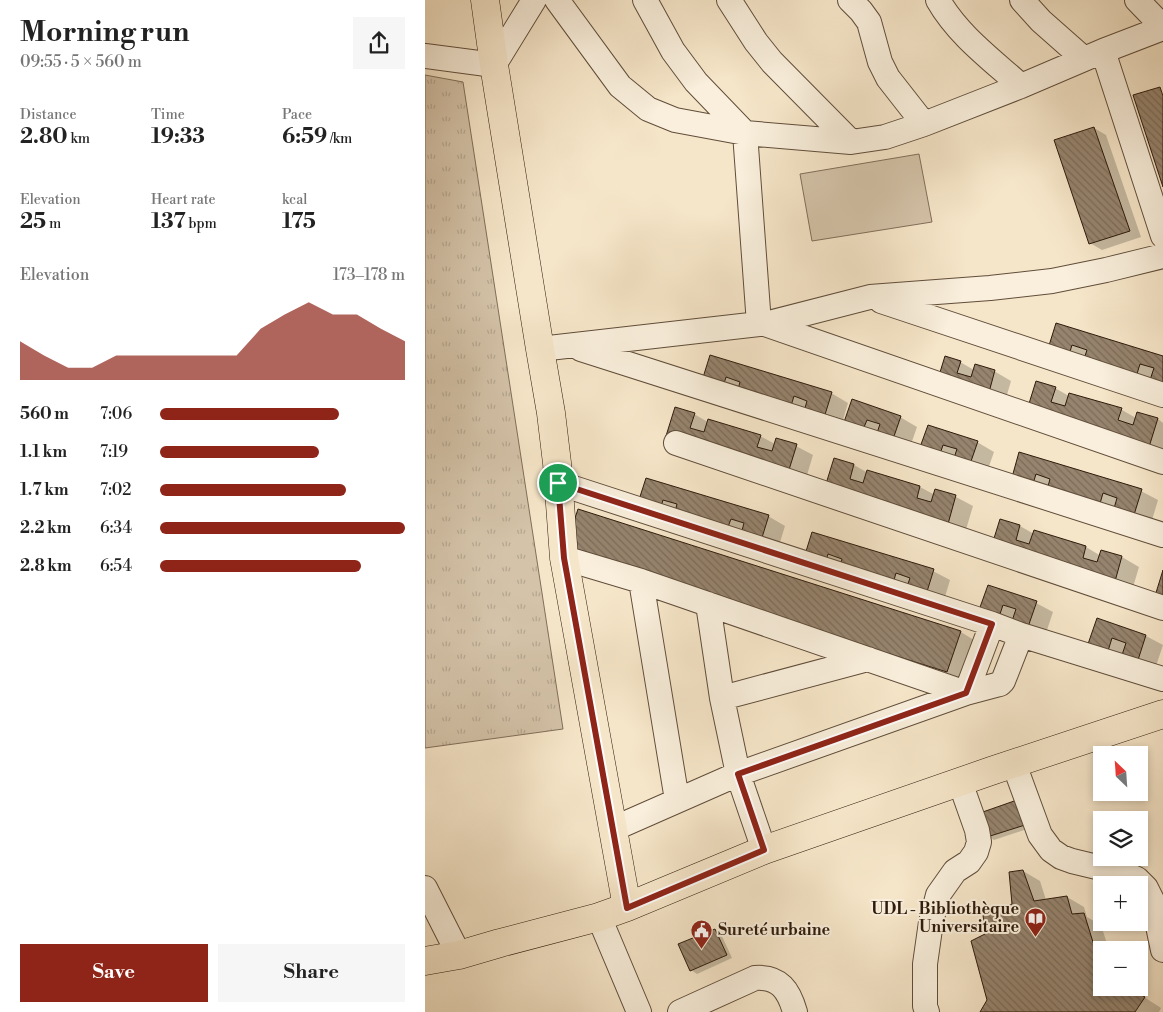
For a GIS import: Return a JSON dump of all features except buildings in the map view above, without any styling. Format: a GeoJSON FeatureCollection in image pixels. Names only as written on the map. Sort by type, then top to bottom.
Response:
{"type":"FeatureCollection","features":[{"type":"Feature","properties":{"kind":"main road"},"geometry":{"type":"LineString","coordinates":[[485,0],[539,349],[551,413],[564,558],[627,908]]}},
{"type":"Feature","properties":{"kind":"main road"},"geometry":{"type":"LineString","coordinates":[[425,961],[459,955],[627,908],[764,850],[1163,714]]}},
{"type":"Feature","properties":{"kind":"street"},"geometry":{"type":"LineString","coordinates":[[425,56],[494,65],[534,0]]}},
{"type":"Feature","properties":{"kind":"street"},"geometry":{"type":"LineString","coordinates":[[557,0],[620,86],[648,109],[675,120],[745,133],[851,142],[885,137],[923,124],[1163,28],[1137,0]]}},
{"type":"Feature","properties":{"kind":"street"},"geometry":{"type":"LineString","coordinates":[[645,0],[673,51],[696,82],[745,133],[762,324]]}},
{"type":"Feature","properties":{"kind":"street"},"geometry":{"type":"LineString","coordinates":[[729,0],[756,42],[772,62],[851,142]]}},
{"type":"Feature","properties":{"kind":"street"},"geometry":{"type":"LineString","coordinates":[[850,0],[869,22],[880,62],[888,78],[923,124]]}},
{"type":"Feature","properties":{"kind":"street"},"geometry":{"type":"LineString","coordinates":[[938,0],[945,13],[967,39],[1021,86]]}},
{"type":"Feature","properties":{"kind":"street"},"geometry":{"type":"LineString","coordinates":[[1022,0],[1041,21],[1094,55],[1163,236]]}},
{"type":"Feature","properties":{"kind":"street"},"geometry":{"type":"LineString","coordinates":[[539,349],[762,324],[870,297],[990,288],[1052,281],[1163,256]]}},
{"type":"Feature","properties":{"kind":"street"},"geometry":{"type":"LineString","coordinates":[[870,297],[1163,395]]}},
{"type":"Feature","properties":{"kind":"street"},"geometry":{"type":"LineString","coordinates":[[762,324],[1163,462]]}},
{"type":"Feature","properties":{"kind":"street"},"geometry":{"type":"LineString","coordinates":[[572,346],[1163,535]]}},
{"type":"Feature","properties":{"kind":"street"},"geometry":{"type":"LineString","coordinates":[[676,443],[1163,608]]}},
{"type":"Feature","properties":{"kind":"street"},"geometry":{"type":"LineString","coordinates":[[558,483],[1021,635],[1163,679]]}},
{"type":"Feature","properties":{"kind":"street"},"geometry":{"type":"LineString","coordinates":[[564,558],[641,581],[966,693]]}},
{"type":"Feature","properties":{"kind":"street"},"geometry":{"type":"LineString","coordinates":[[641,581],[677,800]]}},
{"type":"Feature","properties":{"kind":"street"},"geometry":{"type":"LineString","coordinates":[[708,604],[722,698],[738,774],[764,850]]}},
{"type":"Feature","properties":{"kind":"street"},"geometry":{"type":"LineString","coordinates":[[966,693],[992,624]]}},
{"type":"Feature","properties":{"kind":"street"},"geometry":{"type":"LineString","coordinates":[[613,829],[738,774],[966,693],[996,685],[1003,681],[1021,635]]}},
{"type":"Feature","properties":{"kind":"street"},"geometry":{"type":"LineString","coordinates":[[722,698],[868,659]]}},
{"type":"Feature","properties":{"kind":"street"},"geometry":{"type":"LineString","coordinates":[[1014,764],[1039,835],[1051,850],[1061,857],[1073,861],[1126,874],[1146,888],[1153,902],[1163,950]]}},
{"type":"Feature","properties":{"kind":"street"},"geometry":{"type":"LineString","coordinates":[[927,1012],[925,1006],[925,964],[931,922],[938,895],[955,871],[969,862],[977,852],[979,842],[977,830],[960,782]]}},
{"type":"Feature","properties":{"kind":"street"},"geometry":{"type":"LineString","coordinates":[[425,888],[459,955]]}},
{"type":"Feature","properties":{"kind":"street"},"geometry":{"type":"LineString","coordinates":[[599,917],[639,1012]]}},
{"type":"Feature","properties":{"kind":"street"},"geometry":{"type":"LineString","coordinates":[[680,1012],[755,978],[764,977],[784,986],[791,998],[795,1012]]}},
{"type":"Feature","properties":{"kind":"green space"},"geometry":{"type":"Polygon","coordinates":[[[425,75],[463,82],[563,729],[425,748],[425,75]]]}},
{"type":"Feature","properties":{"kind":"green space"},"geometry":{"type":"Polygon","coordinates":[[[919,154],[932,222],[812,241],[800,174],[919,154]]]}},
{"type":"Feature","properties":{"kind":"place","name":"UDL - Bibliothèque Universitaire"},"geometry":{"type":"Point","coordinates":[1035,937]}},
{"type":"Feature","properties":{"kind":"place","name":"Sureté urbaine"},"geometry":{"type":"Point","coordinates":[702,949]}},
{"type":"Feature","properties":{"kind":"route"},"geometry":{"type":"LineString","coordinates":[[558,483],[992,624],[966,693],[738,774],[764,850],[627,908],[564,558],[558,483]]}}]}
